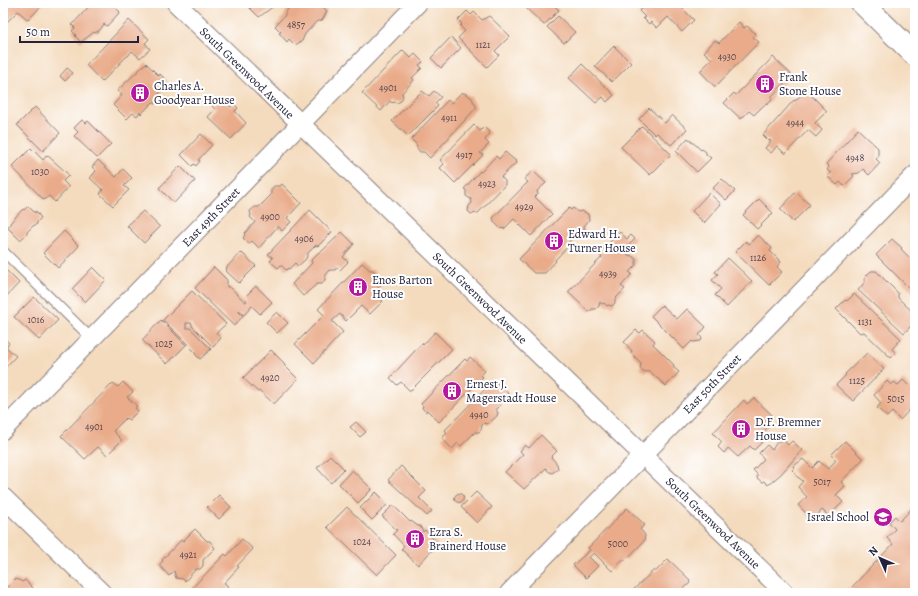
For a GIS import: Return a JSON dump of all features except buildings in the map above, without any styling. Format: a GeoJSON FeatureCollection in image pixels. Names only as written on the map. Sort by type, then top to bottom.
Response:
{"type":"FeatureCollection","features":[{"type":"Feature","properties":{"kind":"street","name":"South Greenwood Avenue"},"geometry":{"type":"LineString","coordinates":[[176,3],[785,593]]}},
{"type":"Feature","properties":{"kind":"street","name":"East 49th Street"},"geometry":{"type":"LineString","coordinates":[[3,430],[418,3]]}},
{"type":"Feature","properties":{"kind":"street"},"geometry":{"type":"LineString","coordinates":[[862,3],[915,55]]}},
{"type":"Feature","properties":{"kind":"street","name":"East 50th Street"},"geometry":{"type":"LineString","coordinates":[[509,593],[915,175]]}},
{"type":"Feature","properties":{"kind":"street"},"geometry":{"type":"LineString","coordinates":[[3,497],[102,593]]}},
{"type":"Feature","properties":{"kind":"lane"},"geometry":{"type":"LineString","coordinates":[[3,251],[92,339]]}},
{"type":"Feature","properties":{"kind":"place","name":"Frank Stone House"},"geometry":{"type":"Point","coordinates":[765,84]}},
{"type":"Feature","properties":{"kind":"place","name":"Charles A. Goodyear House"},"geometry":{"type":"Point","coordinates":[140,93]}},
{"type":"Feature","properties":{"kind":"place","name":"Edward H. Turner House"},"geometry":{"type":"Point","coordinates":[554,241]}},
{"type":"Feature","properties":{"kind":"place","name":"Enos Barton House"},"geometry":{"type":"Point","coordinates":[358,287]}},
{"type":"Feature","properties":{"kind":"place","name":"Ernest J. Magerstadt House"},"geometry":{"type":"Point","coordinates":[452,391]}},
{"type":"Feature","properties":{"kind":"place","name":"D.F. Bremner House"},"geometry":{"type":"Point","coordinates":[741,429]}},
{"type":"Feature","properties":{"kind":"place","name":"Israel School"},"geometry":{"type":"Point","coordinates":[883,517]}},
{"type":"Feature","properties":{"kind":"place","name":"Ezra S. Brainerd House"},"geometry":{"type":"Point","coordinates":[415,539]}}]}
